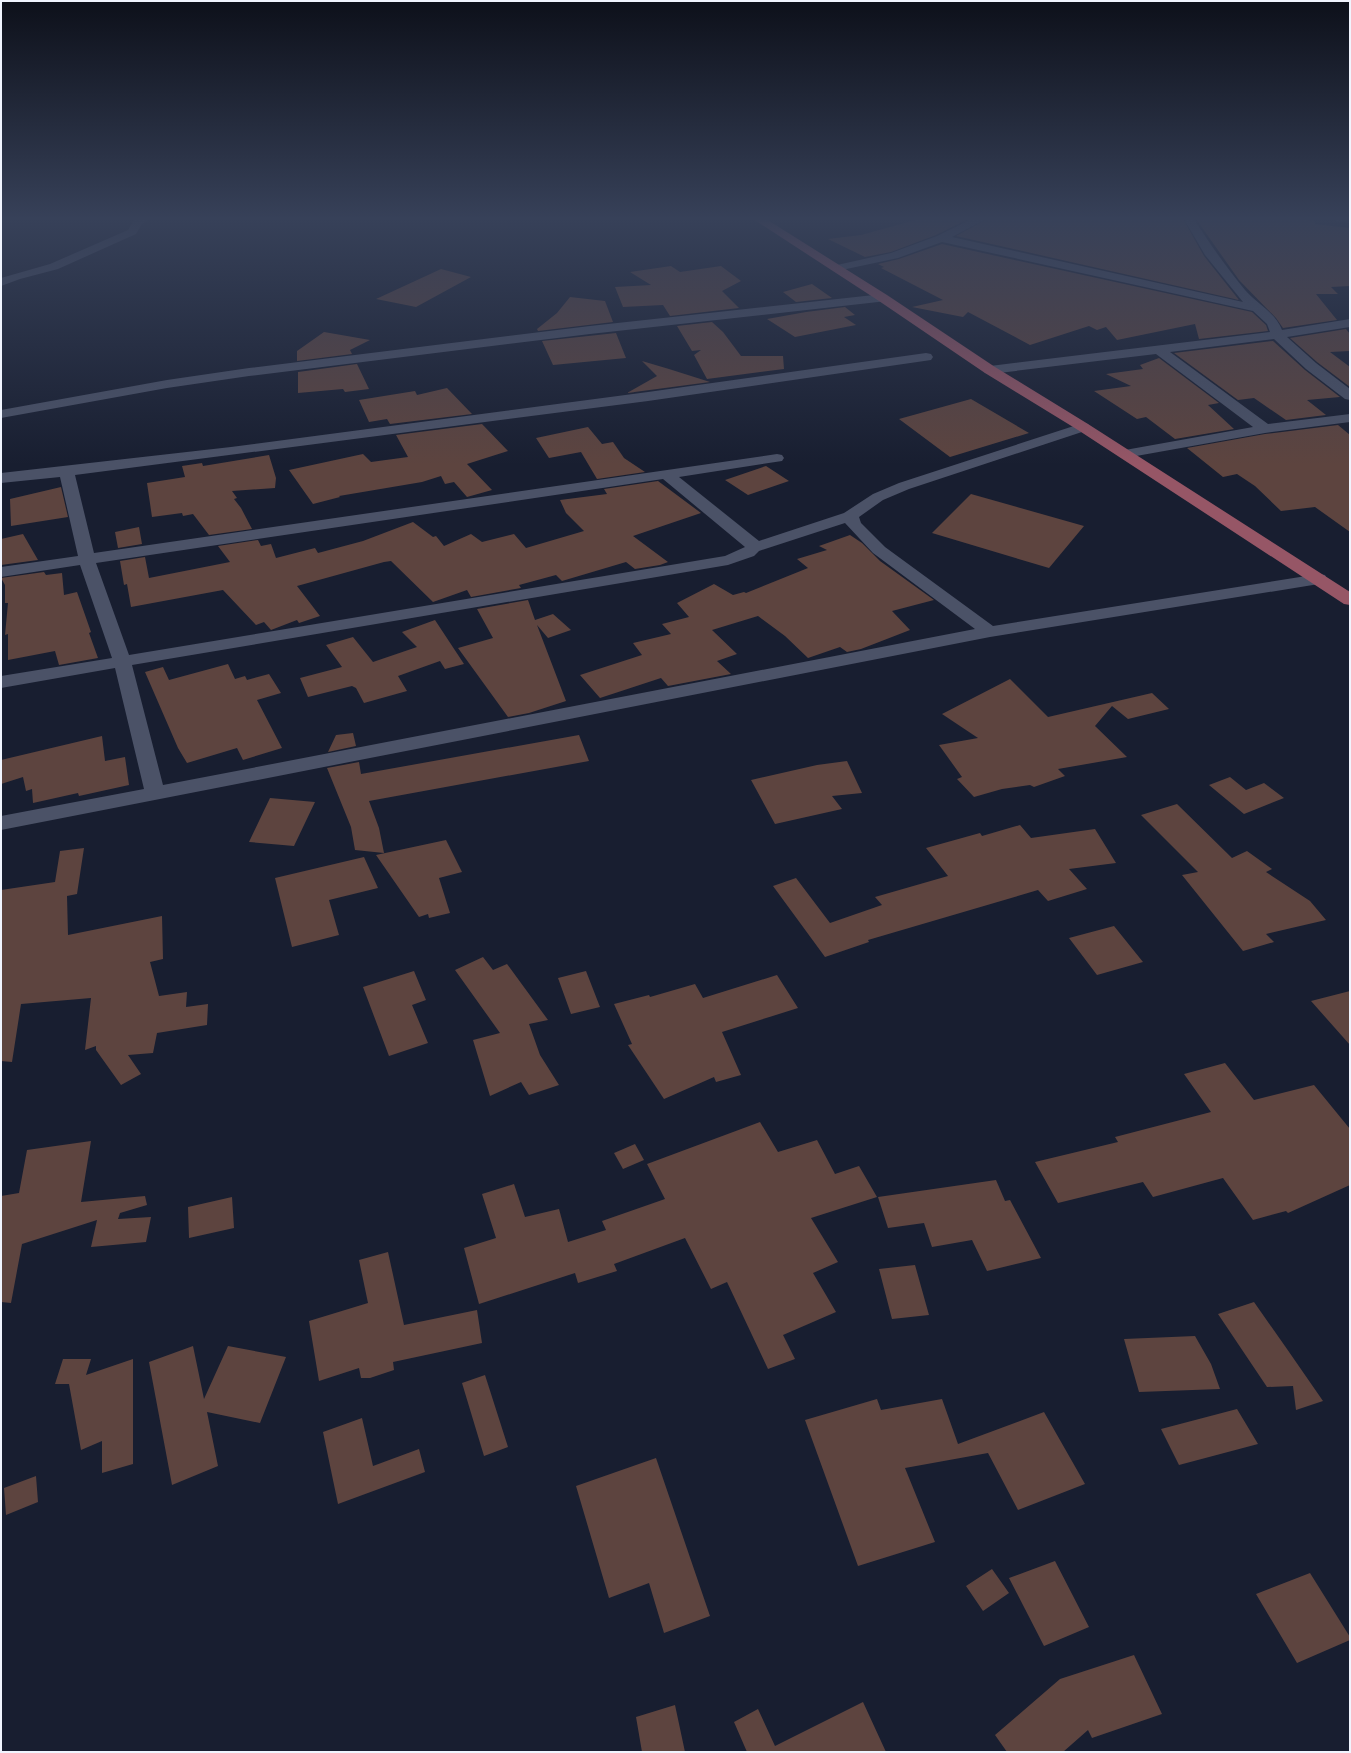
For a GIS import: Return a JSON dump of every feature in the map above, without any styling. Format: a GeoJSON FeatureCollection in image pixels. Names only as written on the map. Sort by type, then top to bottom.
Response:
{"type":"FeatureCollection","features":[{"type":"Feature","properties":{"kind":"main road"},"geometry":{"type":"LineString","coordinates":[[887,301],[990,370],[1083,427],[1350,600]]}},
{"type":"Feature","properties":{"kind":"street"},"geometry":{"type":"LineString","coordinates":[[1,414],[167,384],[249,372],[590,330],[857,301]]}},
{"type":"Feature","properties":{"kind":"street"},"geometry":{"type":"LineString","coordinates":[[1223,301],[1255,308]]}},
{"type":"Feature","properties":{"kind":"street"},"geometry":{"type":"LineString","coordinates":[[1249,301],[1273,323],[1277,335],[1311,366],[1350,396]]}},
{"type":"Feature","properties":{"kind":"street"},"geometry":{"type":"LineString","coordinates":[[990,370],[1277,335],[1350,323]]}},
{"type":"Feature","properties":{"kind":"street"},"geometry":{"type":"LineString","coordinates":[[1158,350],[1265,429]]}},
{"type":"Feature","properties":{"kind":"street"},"geometry":{"type":"LineString","coordinates":[[1,478],[67,472],[723,386],[926,357]]}},
{"type":"Feature","properties":{"kind":"street"},"geometry":{"type":"LineString","coordinates":[[1125,454],[1265,429],[1350,418]]}},
{"type":"Feature","properties":{"kind":"street"},"geometry":{"type":"LineString","coordinates":[[1,682],[728,560],[748,553],[753,548],[850,516],[878,497],[904,486],[1083,427]]}},
{"type":"Feature","properties":{"kind":"street"},"geometry":{"type":"LineString","coordinates":[[1,572],[777,458]]}},
{"type":"Feature","properties":{"kind":"street"},"geometry":{"type":"LineString","coordinates":[[67,472],[87,560],[122,661],[155,792]]}},
{"type":"Feature","properties":{"kind":"street"},"geometry":{"type":"LineString","coordinates":[[667,475],[753,544],[753,548]]}},
{"type":"Feature","properties":{"kind":"street"},"geometry":{"type":"LineString","coordinates":[[850,516],[854,525],[878,550],[990,632]]}},
{"type":"Feature","properties":{"kind":"street"},"geometry":{"type":"LineString","coordinates":[[1,823],[155,792],[990,632],[1319,579]]}},
{"type":"Feature","properties":{"kind":"building"},"geometry":{"type":"Polygon","coordinates":[[[385,301],[427,301],[416,307],[385,301]]]}},
{"type":"Feature","properties":{"kind":"building"},"geometry":{"type":"Polygon","coordinates":[[[567,301],[605,301],[613,322],[538,331],[537,329],[557,313],[567,301]]]}},
{"type":"Feature","properties":{"kind":"building"},"geometry":{"type":"Polygon","coordinates":[[[621,301],[732,301],[739,308],[670,316],[663,305],[623,307],[621,301]]]}},
{"type":"Feature","properties":{"kind":"building"},"geometry":{"type":"Polygon","coordinates":[[[939,301],[1201,301],[1252,312],[1266,325],[1268,331],[1199,339],[1195,324],[1117,340],[1106,327],[1097,330],[1089,326],[1030,345],[968,312],[963,317],[912,307],[939,301]]]}},
{"type":"Feature","properties":{"kind":"building"},"geometry":{"type":"Polygon","coordinates":[[[1259,301],[1321,301],[1337,320],[1283,328],[1276,318],[1259,301]]]}},
{"type":"Feature","properties":{"kind":"building"},"geometry":{"type":"Polygon","coordinates":[[[845,307],[855,315],[844,317],[856,325],[795,337],[767,319],[806,312],[845,307]]]}},
{"type":"Feature","properties":{"kind":"building"},"geometry":{"type":"Polygon","coordinates":[[[712,322],[723,332],[741,356],[783,356],[784,369],[707,379],[694,355],[701,350],[692,351],[677,326],[712,322]]]}},
{"type":"Feature","properties":{"kind":"building"},"geometry":{"type":"Polygon","coordinates":[[[1346,329],[1350,334],[1350,351],[1330,352],[1350,367],[1350,387],[1317,362],[1290,338],[1346,329]]]}},
{"type":"Feature","properties":{"kind":"building"},"geometry":{"type":"Polygon","coordinates":[[[324,332],[370,340],[350,350],[352,354],[297,361],[297,351],[324,332]]]}},
{"type":"Feature","properties":{"kind":"building"},"geometry":{"type":"Polygon","coordinates":[[[616,333],[626,358],[553,365],[542,341],[616,333]]]}},
{"type":"Feature","properties":{"kind":"building"},"geometry":{"type":"Polygon","coordinates":[[[1273,341],[1305,370],[1340,397],[1307,400],[1326,415],[1286,420],[1254,398],[1238,400],[1174,353],[1273,341]]]}},
{"type":"Feature","properties":{"kind":"building"},"geometry":{"type":"Polygon","coordinates":[[[1159,358],[1219,403],[1208,405],[1234,429],[1175,439],[1146,417],[1137,419],[1094,391],[1131,386],[1106,374],[1143,369],[1140,365],[1159,358]]]}},
{"type":"Feature","properties":{"kind":"building"},"geometry":{"type":"Polygon","coordinates":[[[642,361],[710,382],[627,393],[657,376],[642,361]]]}},
{"type":"Feature","properties":{"kind":"building"},"geometry":{"type":"Polygon","coordinates":[[[357,364],[369,389],[345,392],[343,389],[298,393],[298,372],[357,364]]]}},
{"type":"Feature","properties":{"kind":"building"},"geometry":{"type":"Polygon","coordinates":[[[447,388],[472,414],[390,424],[387,419],[369,422],[359,400],[415,391],[417,395],[447,388]]]}},
{"type":"Feature","properties":{"kind":"building"},"geometry":{"type":"Polygon","coordinates":[[[971,399],[1029,433],[950,457],[899,419],[971,399]]]}},
{"type":"Feature","properties":{"kind":"building"},"geometry":{"type":"Polygon","coordinates":[[[482,424],[508,451],[467,464],[492,490],[467,497],[454,482],[445,484],[441,476],[422,482],[339,496],[340,497],[313,504],[289,470],[363,454],[371,462],[408,457],[396,435],[482,424]]]}},
{"type":"Feature","properties":{"kind":"building"},"geometry":{"type":"Polygon","coordinates":[[[1338,425],[1350,435],[1350,532],[1315,507],[1281,511],[1255,486],[1237,474],[1223,477],[1187,448],[1265,434],[1338,425]]]}},
{"type":"Feature","properties":{"kind":"building"},"geometry":{"type":"Polygon","coordinates":[[[588,427],[602,444],[613,442],[624,458],[645,472],[597,479],[581,452],[549,458],[536,438],[588,427]]]}},
{"type":"Feature","properties":{"kind":"building"},"geometry":{"type":"Polygon","coordinates":[[[269,455],[276,478],[275,488],[232,491],[237,498],[234,499],[241,508],[252,529],[209,535],[193,514],[183,516],[182,513],[152,517],[147,483],[185,477],[182,466],[202,463],[203,466],[269,455]]]}},
{"type":"Feature","properties":{"kind":"building"},"geometry":{"type":"Polygon","coordinates":[[[766,466],[789,481],[748,495],[725,480],[766,466]]]}},
{"type":"Feature","properties":{"kind":"building"},"geometry":{"type":"Polygon","coordinates":[[[658,481],[701,513],[633,536],[668,562],[660,565],[635,569],[626,562],[562,581],[556,575],[519,585],[521,588],[471,597],[467,590],[433,602],[391,561],[384,562],[297,586],[320,616],[299,623],[297,620],[271,630],[264,622],[256,625],[223,590],[131,607],[127,584],[124,585],[120,561],[145,557],[149,578],[230,562],[218,546],[258,540],[261,546],[271,544],[276,558],[315,548],[318,553],[363,541],[413,522],[433,537],[436,536],[444,546],[471,534],[482,542],[514,534],[526,548],[584,531],[566,513],[560,500],[607,494],[604,489],[658,481]]]}},
{"type":"Feature","properties":{"kind":"building"},"geometry":{"type":"Polygon","coordinates":[[[61,487],[68,517],[11,526],[10,499],[61,487]]]}},
{"type":"Feature","properties":{"kind":"building"},"geometry":{"type":"Polygon","coordinates":[[[971,494],[1084,526],[1049,568],[932,533],[971,494]]]}},
{"type":"Feature","properties":{"kind":"building"},"geometry":{"type":"Polygon","coordinates":[[[139,527],[142,544],[118,548],[115,532],[139,527]]]}},
{"type":"Feature","properties":{"kind":"building"},"geometry":{"type":"Polygon","coordinates":[[[23,534],[38,560],[1,565],[1,539],[23,534]]]}},
{"type":"Feature","properties":{"kind":"building"},"geometry":{"type":"Polygon","coordinates":[[[850,535],[862,543],[880,561],[934,600],[892,611],[910,630],[861,649],[847,652],[840,647],[808,658],[785,636],[758,616],[712,630],[737,654],[717,661],[731,674],[668,686],[661,678],[600,698],[580,675],[642,655],[633,643],[671,634],[662,624],[689,617],[677,603],[714,584],[733,595],[744,592],[746,593],[808,568],[797,559],[827,550],[819,546],[850,535]]]}},
{"type":"Feature","properties":{"kind":"building"},"geometry":{"type":"Polygon","coordinates":[[[44,572],[46,575],[62,573],[64,595],[77,592],[91,632],[89,633],[98,658],[59,665],[55,651],[8,660],[8,634],[5,635],[8,603],[5,603],[5,585],[1,578],[44,572]]]}},
{"type":"Feature","properties":{"kind":"building"},"geometry":{"type":"Polygon","coordinates":[[[528,600],[535,620],[553,614],[571,630],[548,638],[537,625],[566,701],[529,713],[508,717],[458,648],[493,638],[477,609],[528,600]]]}},
{"type":"Feature","properties":{"kind":"building"},"geometry":{"type":"Polygon","coordinates":[[[435,620],[464,664],[445,669],[440,661],[398,676],[407,691],[364,703],[356,688],[352,686],[308,697],[300,678],[342,667],[326,645],[353,637],[373,662],[417,647],[402,632],[435,620]]]}},
{"type":"Feature","properties":{"kind":"building"},"geometry":{"type":"Polygon","coordinates":[[[228,664],[235,679],[245,676],[247,680],[269,674],[281,693],[257,700],[282,748],[243,760],[237,748],[187,763],[178,748],[145,672],[163,667],[169,680],[228,664]]]}},
{"type":"Feature","properties":{"kind":"building"},"geometry":{"type":"Polygon","coordinates":[[[1010,679],[1048,717],[1152,693],[1169,709],[1128,719],[1112,706],[1095,726],[1127,757],[1058,769],[1065,776],[1034,787],[1030,785],[1002,789],[974,797],[957,779],[962,777],[939,745],[978,738],[942,714],[1010,679]]]}},
{"type":"Feature","properties":{"kind":"building"},"geometry":{"type":"Polygon","coordinates":[[[353,733],[356,746],[328,752],[336,735],[353,733]]]}},
{"type":"Feature","properties":{"kind":"building"},"geometry":{"type":"Polygon","coordinates":[[[579,735],[589,761],[369,801],[379,828],[384,853],[355,850],[351,827],[327,768],[359,762],[361,774],[579,735]]]}},
{"type":"Feature","properties":{"kind":"building"},"geometry":{"type":"Polygon","coordinates":[[[102,736],[105,761],[125,757],[129,785],[79,796],[78,793],[33,803],[32,789],[26,791],[23,777],[1,784],[1,760],[102,736]]]}},
{"type":"Feature","properties":{"kind":"building"},"geometry":{"type":"Polygon","coordinates":[[[847,761],[862,793],[832,796],[842,809],[775,824],[751,780],[817,765],[847,761]]]}},
{"type":"Feature","properties":{"kind":"building"},"geometry":{"type":"Polygon","coordinates":[[[1230,777],[1246,790],[1264,783],[1284,798],[1244,814],[1209,785],[1230,777]]]}},
{"type":"Feature","properties":{"kind":"building"},"geometry":{"type":"Polygon","coordinates":[[[270,798],[315,802],[294,846],[249,842],[270,798]]]}},
{"type":"Feature","properties":{"kind":"building"},"geometry":{"type":"Polygon","coordinates":[[[1177,804],[1232,858],[1247,851],[1272,869],[1266,872],[1310,901],[1326,920],[1266,934],[1274,942],[1243,951],[1182,875],[1198,872],[1141,815],[1177,804]]]}},
{"type":"Feature","properties":{"kind":"building"},"geometry":{"type":"Polygon","coordinates":[[[1020,825],[1031,838],[1095,829],[1116,863],[1069,869],[1087,889],[1048,901],[1038,890],[868,940],[869,942],[825,957],[773,886],[796,878],[830,923],[882,905],[875,897],[948,876],[926,848],[980,833],[982,836],[1020,825]]]}},
{"type":"Feature","properties":{"kind":"building"},"geometry":{"type":"Polygon","coordinates":[[[446,840],[462,872],[439,878],[450,913],[429,918],[428,914],[419,917],[376,855],[446,840]]]}},
{"type":"Feature","properties":{"kind":"building"},"geometry":{"type":"Polygon","coordinates":[[[84,848],[77,894],[67,896],[68,935],[162,916],[163,959],[150,962],[159,996],[187,992],[186,1007],[208,1004],[207,1025],[157,1033],[153,1053],[128,1055],[141,1074],[121,1085],[96,1050],[96,1046],[85,1050],[91,998],[21,1004],[12,1062],[1,1061],[1,890],[55,882],[60,851],[84,848]]]}},
{"type":"Feature","properties":{"kind":"building"},"geometry":{"type":"Polygon","coordinates":[[[364,857],[378,888],[329,900],[339,935],[292,947],[275,878],[364,857]]]}},
{"type":"Feature","properties":{"kind":"building"},"geometry":{"type":"Polygon","coordinates":[[[1114,926],[1143,962],[1097,975],[1069,938],[1114,926]]]}},
{"type":"Feature","properties":{"kind":"building"},"geometry":{"type":"Polygon","coordinates":[[[483,957],[493,970],[507,964],[548,1020],[529,1024],[540,1055],[559,1085],[529,1095],[521,1082],[490,1096],[473,1040],[500,1033],[455,970],[483,957]]]}},
{"type":"Feature","properties":{"kind":"building"},"geometry":{"type":"Polygon","coordinates":[[[414,971],[426,1000],[412,1005],[428,1043],[389,1056],[363,987],[414,971]]]}},
{"type":"Feature","properties":{"kind":"building"},"geometry":{"type":"Polygon","coordinates":[[[586,971],[600,1007],[571,1014],[558,978],[586,971]]]}},
{"type":"Feature","properties":{"kind":"building"},"geometry":{"type":"Polygon","coordinates":[[[777,975],[798,1008],[722,1032],[741,1075],[716,1082],[714,1077],[664,1099],[628,1045],[632,1044],[614,1004],[649,995],[650,997],[695,984],[703,998],[777,975]]]}},
{"type":"Feature","properties":{"kind":"building"},"geometry":{"type":"Polygon","coordinates":[[[1350,991],[1350,1045],[1311,1001],[1350,991]]]}},
{"type":"Feature","properties":{"kind":"building"},"geometry":{"type":"Polygon","coordinates":[[[1225,1063],[1254,1100],[1314,1085],[1350,1129],[1350,1185],[1288,1213],[1286,1211],[1253,1220],[1223,1178],[1153,1197],[1143,1182],[1058,1203],[1035,1162],[1118,1142],[1115,1137],[1211,1112],[1184,1074],[1225,1063]]]}},
{"type":"Feature","properties":{"kind":"building"},"geometry":{"type":"Polygon","coordinates":[[[760,1122],[778,1152],[817,1140],[835,1174],[859,1166],[877,1197],[811,1218],[838,1262],[813,1273],[836,1312],[783,1335],[795,1359],[768,1369],[727,1282],[711,1289],[685,1238],[614,1264],[617,1271],[578,1283],[575,1273],[479,1304],[464,1248],[496,1238],[482,1194],[514,1184],[525,1217],[559,1209],[568,1242],[606,1230],[602,1221],[665,1199],[647,1164],[760,1122]]]}},
{"type":"Feature","properties":{"kind":"building"},"geometry":{"type":"Polygon","coordinates":[[[91,1141],[81,1202],[145,1196],[147,1205],[120,1213],[118,1219],[151,1217],[146,1242],[91,1247],[97,1220],[22,1244],[11,1303],[1,1302],[1,1196],[19,1193],[27,1150],[91,1141]]]}},
{"type":"Feature","properties":{"kind":"building"},"geometry":{"type":"Polygon","coordinates":[[[635,1144],[644,1160],[623,1169],[614,1153],[635,1144]]]}},
{"type":"Feature","properties":{"kind":"building"},"geometry":{"type":"Polygon","coordinates":[[[996,1180],[1005,1201],[1010,1200],[1041,1258],[987,1271],[972,1240],[932,1247],[924,1223],[888,1228],[878,1197],[996,1180]]]}},
{"type":"Feature","properties":{"kind":"building"},"geometry":{"type":"Polygon","coordinates":[[[232,1197],[234,1228],[189,1238],[188,1207],[232,1197]]]}},
{"type":"Feature","properties":{"kind":"building"},"geometry":{"type":"Polygon","coordinates":[[[388,1252],[404,1325],[477,1310],[482,1343],[393,1362],[394,1370],[370,1378],[361,1378],[359,1368],[319,1381],[309,1321],[368,1303],[359,1260],[388,1252]]]}},
{"type":"Feature","properties":{"kind":"building"},"geometry":{"type":"Polygon","coordinates":[[[915,1265],[929,1315],[892,1319],[879,1269],[915,1265]]]}},
{"type":"Feature","properties":{"kind":"building"},"geometry":{"type":"Polygon","coordinates":[[[1254,1302],[1323,1401],[1296,1410],[1293,1386],[1267,1387],[1218,1314],[1254,1302]]]}},
{"type":"Feature","properties":{"kind":"building"},"geometry":{"type":"Polygon","coordinates":[[[1195,1336],[1211,1364],[1220,1389],[1139,1392],[1124,1339],[1195,1336]]]}},
{"type":"Feature","properties":{"kind":"building"},"geometry":{"type":"Polygon","coordinates":[[[193,1346],[204,1399],[228,1346],[286,1357],[260,1423],[207,1412],[218,1466],[172,1485],[149,1362],[193,1346]]]}},
{"type":"Feature","properties":{"kind":"building"},"geometry":{"type":"Polygon","coordinates":[[[63,1359],[91,1359],[86,1375],[133,1359],[133,1464],[102,1473],[102,1441],[81,1450],[69,1384],[55,1384],[63,1359]]]}},
{"type":"Feature","properties":{"kind":"building"},"geometry":{"type":"Polygon","coordinates":[[[485,1375],[508,1447],[484,1456],[462,1383],[485,1375]]]}},
{"type":"Feature","properties":{"kind":"building"},"geometry":{"type":"Polygon","coordinates":[[[877,1399],[881,1410],[942,1399],[958,1444],[1044,1412],[1085,1484],[1018,1510],[988,1453],[905,1468],[935,1542],[858,1566],[805,1420],[877,1399]]]}},
{"type":"Feature","properties":{"kind":"building"},"geometry":{"type":"Polygon","coordinates":[[[1237,1409],[1258,1444],[1179,1465],[1161,1429],[1237,1409]]]}},
{"type":"Feature","properties":{"kind":"building"},"geometry":{"type":"Polygon","coordinates":[[[362,1418],[373,1466],[419,1449],[425,1472],[338,1504],[323,1432],[362,1418]]]}},
{"type":"Feature","properties":{"kind":"building"},"geometry":{"type":"Polygon","coordinates":[[[656,1458],[710,1616],[664,1633],[649,1583],[609,1598],[576,1486],[656,1458]]]}},
{"type":"Feature","properties":{"kind":"building"},"geometry":{"type":"Polygon","coordinates":[[[36,1476],[38,1502],[6,1515],[4,1488],[36,1476]]]}},
{"type":"Feature","properties":{"kind":"building"},"geometry":{"type":"Polygon","coordinates":[[[1055,1561],[1089,1627],[1044,1646],[1009,1578],[1055,1561]]]}},
{"type":"Feature","properties":{"kind":"building"},"geometry":{"type":"Polygon","coordinates":[[[992,1569],[1009,1593],[983,1611],[966,1586],[992,1569]]]}},
{"type":"Feature","properties":{"kind":"building"},"geometry":{"type":"Polygon","coordinates":[[[1310,1573],[1350,1637],[1350,1640],[1297,1663],[1256,1594],[1310,1573]]]}},
{"type":"Feature","properties":{"kind":"building"},"geometry":{"type":"Polygon","coordinates":[[[1134,1655],[1162,1714],[1092,1738],[1088,1730],[1063,1752],[1007,1752],[995,1735],[1060,1679],[1134,1655]]]}},
{"type":"Feature","properties":{"kind":"building"},"geometry":{"type":"Polygon","coordinates":[[[863,1702],[886,1752],[747,1752],[734,1722],[758,1709],[775,1746],[863,1702]]]}},
{"type":"Feature","properties":{"kind":"building"},"geometry":{"type":"Polygon","coordinates":[[[675,1705],[685,1752],[642,1752],[636,1717],[675,1705]]]}}]}
